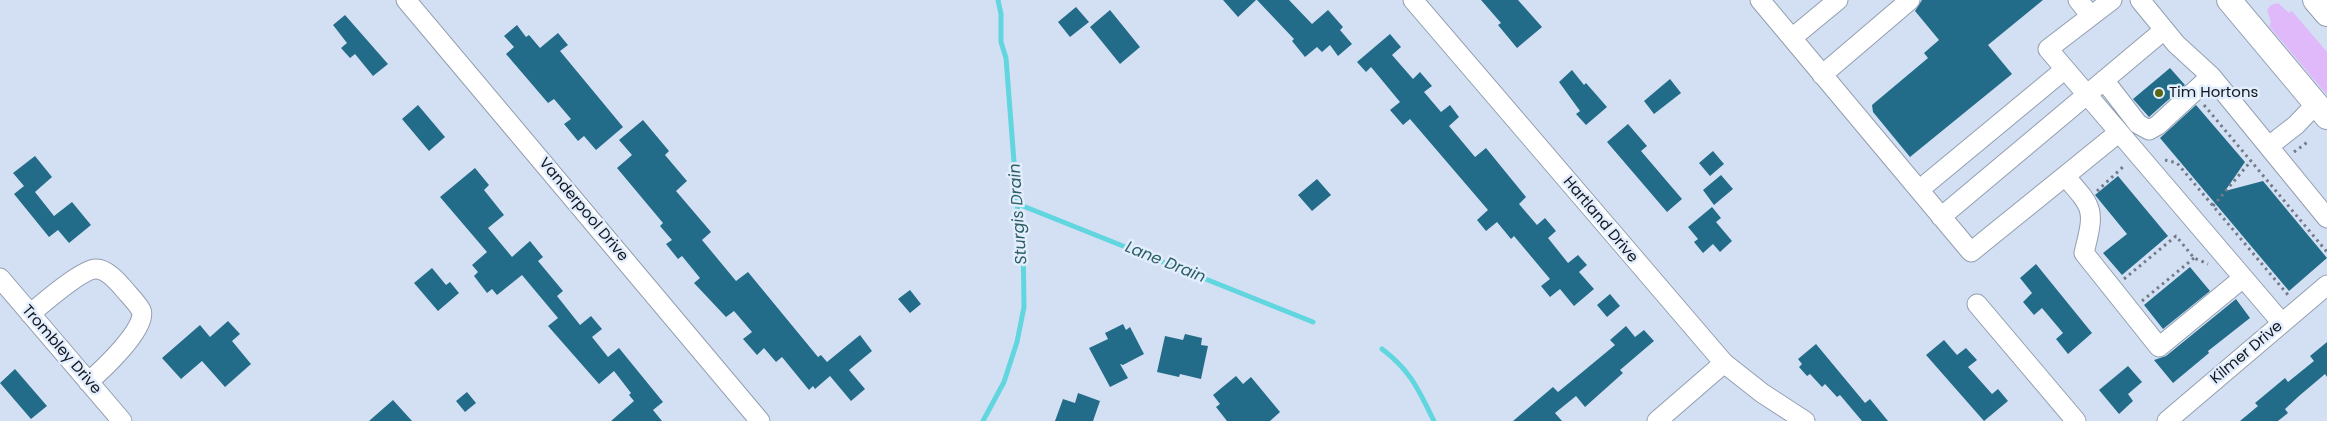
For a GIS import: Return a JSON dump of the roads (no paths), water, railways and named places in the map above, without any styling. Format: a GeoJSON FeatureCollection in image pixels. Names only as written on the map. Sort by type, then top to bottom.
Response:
{"type":"FeatureCollection","features":[{"type":"Feature","properties":{"kind":"main road"},"geometry":{"type":"LineString","coordinates":[[2315,0],[2327,14]]}},
{"type":"Feature","properties":{"kind":"main road"},"geometry":{"type":"LineString","coordinates":[[2239,4],[2322,111]]}},
{"type":"Feature","properties":{"kind":"street","name":"Vanderpool Drive"},"geometry":{"type":"LineString","coordinates":[[406,0],[760,421]]}},
{"type":"Feature","properties":{"kind":"street","name":"Hartland Drive"},"geometry":{"type":"LineString","coordinates":[[1413,0],[1724,363],[1762,393],[1805,421]]}},
{"type":"Feature","properties":{"kind":"street"},"geometry":{"type":"LineString","coordinates":[[1760,0],[1971,252],[2118,133]]}},
{"type":"Feature","properties":{"kind":"street"},"geometry":{"type":"LineString","coordinates":[[1792,38],[1838,0]]}},
{"type":"Feature","properties":{"kind":"street"},"geometry":{"type":"LineString","coordinates":[[1822,75],[1910,0]]}},
{"type":"Feature","properties":{"kind":"street"},"geometry":{"type":"LineString","coordinates":[[2078,0],[2091,16]]}},
{"type":"Feature","properties":{"kind":"street"},"geometry":{"type":"LineString","coordinates":[[2112,0],[2048,49],[2282,323]]}},
{"type":"Feature","properties":{"kind":"street"},"geometry":{"type":"LineString","coordinates":[[2140,0],[2184,53],[2211,76],[2327,218]]}},
{"type":"Feature","properties":{"kind":"street"},"geometry":{"type":"LineString","coordinates":[[1941,217],[2164,30]]}},
{"type":"Feature","properties":{"kind":"street"},"geometry":{"type":"LineString","coordinates":[[1919,190],[2064,70]]}},
{"type":"Feature","properties":{"kind":"street"},"geometry":{"type":"LineString","coordinates":[[2104,80],[2138,124],[2149,130],[2158,125],[2211,76]]}},
{"type":"Feature","properties":{"kind":"street"},"geometry":{"type":"LineString","coordinates":[[2269,146],[2296,125],[2322,111]]}},
{"type":"Feature","properties":{"kind":"street"},"geometry":{"type":"LineString","coordinates":[[2064,176],[2086,200],[2091,210],[2092,222],[2084,253],[2158,347],[2243,278]]}},
{"type":"Feature","properties":{"kind":"street"},"geometry":{"type":"LineString","coordinates":[[30,314],[72,281],[89,271],[96,269],[103,271],[119,284],[141,310],[141,320],[112,361],[88,382]]}},
{"type":"Feature","properties":{"kind":"street","name":"Trombley Drive"},"geometry":{"type":"LineString","coordinates":[[0,278],[122,421]]}},
{"type":"Feature","properties":{"kind":"street","name":"Kilmer Drive"},"geometry":{"type":"LineString","coordinates":[[2167,421],[2327,285]]}},
{"type":"Feature","properties":{"kind":"street"},"geometry":{"type":"LineString","coordinates":[[1977,304],[2076,421]]}},
{"type":"Feature","properties":{"kind":"street"},"geometry":{"type":"LineString","coordinates":[[1657,421],[1724,363]]}},
{"type":"Feature","properties":{"kind":"waterway","name":"Sturgis Drain"},"geometry":{"type":"LineString","coordinates":[[983,421],[1004,382],[1017,342],[1024,307],[1023,235],[1018,214],[1006,58],[1001,42],[1001,14],[998,0]]}},
{"type":"Feature","properties":{"kind":"waterway","name":"Lane Drain"},"geometry":{"type":"LineString","coordinates":[[1018,204],[1313,322]]}},
{"type":"Feature","properties":{"kind":"waterway","name":"Lane Drain"},"geometry":{"type":"LineString","coordinates":[[1382,349],[1400,365],[1413,381],[1434,421]]}},
{"type":"Feature","properties":{"kind":"place","name":"Tim Hortons"},"geometry":{"type":"Point","coordinates":[2159,93]}}]}
